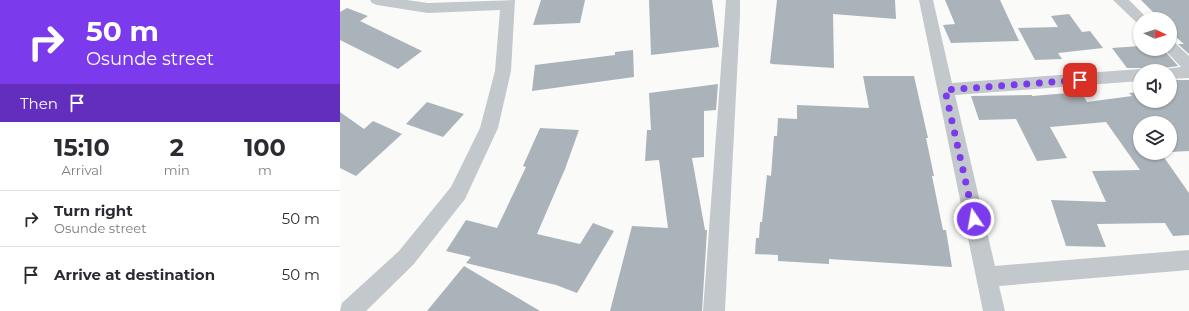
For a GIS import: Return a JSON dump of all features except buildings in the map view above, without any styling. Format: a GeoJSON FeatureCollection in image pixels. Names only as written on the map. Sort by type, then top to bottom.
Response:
{"type":"FeatureCollection","features":[{"type":"Feature","properties":{"kind":"street"},"geometry":{"type":"LineString","coordinates":[[350,311],[406,258],[458,194],[489,128],[503,71],[508,3],[428,8],[377,0]]}},
{"type":"Feature","properties":{"kind":"street"},"geometry":{"type":"LineString","coordinates":[[714,311],[733,0]]}},
{"type":"Feature","properties":{"kind":"street"},"geometry":{"type":"LineString","coordinates":[[926,0],[994,311]]}},
{"type":"Feature","properties":{"kind":"street"},"geometry":{"type":"LineString","coordinates":[[1120,0],[1133,12]]}},
{"type":"Feature","properties":{"kind":"street"},"geometry":{"type":"LineString","coordinates":[[1177,53],[1189,64]]}},
{"type":"Feature","properties":{"kind":"street"},"geometry":{"type":"LineString","coordinates":[[1177,73],[1189,72]]}},
{"type":"Feature","properties":{"kind":"street"},"geometry":{"type":"LineString","coordinates":[[945,90],[1133,76]]}},
{"type":"Feature","properties":{"kind":"street"},"geometry":{"type":"LineString","coordinates":[[986,277],[1189,260]]}},
{"type":"Feature","properties":{"kind":"route"},"geometry":{"type":"LineString","coordinates":[[974,219],[945,90],[1080,80]]}}]}
